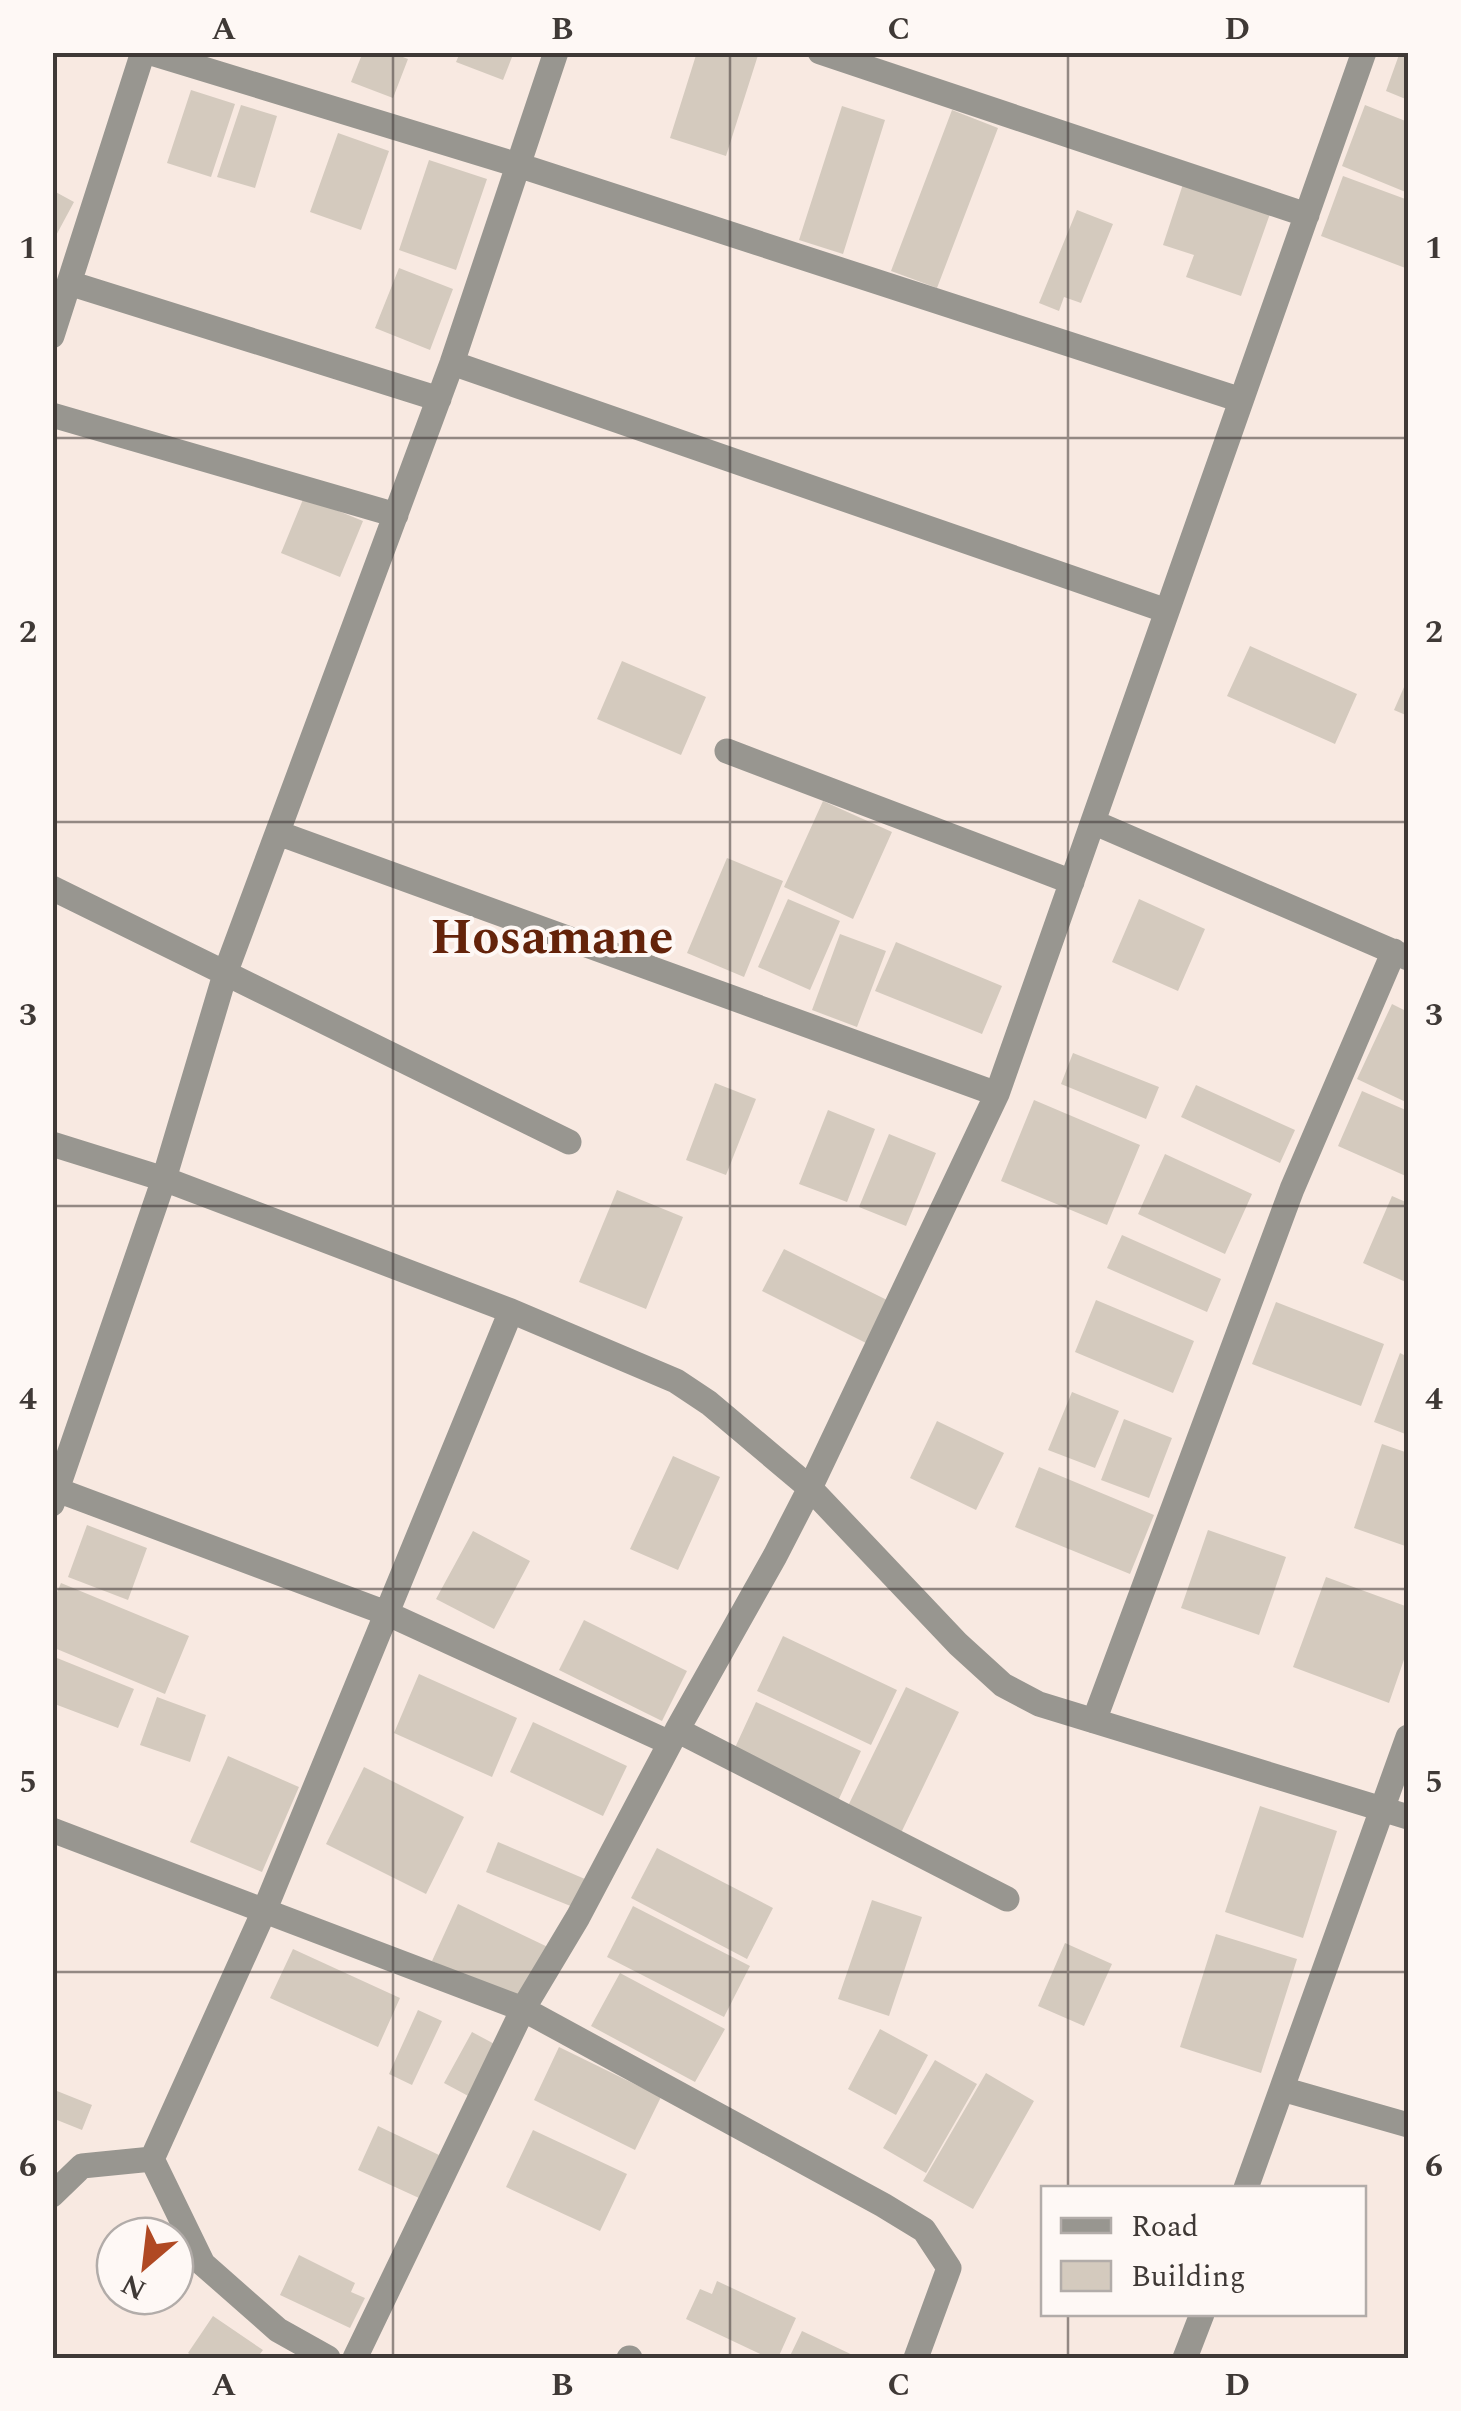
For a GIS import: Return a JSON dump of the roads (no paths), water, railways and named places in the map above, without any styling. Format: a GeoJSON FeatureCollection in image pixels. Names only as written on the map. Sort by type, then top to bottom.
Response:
{"type":"FeatureCollection","features":[{"type":"Feature","properties":{"kind":"street"},"geometry":{"type":"LineString","coordinates":[[52,336],[145,52],[518,165],[1242,400]]}},
{"type":"Feature","properties":{"kind":"street"},"geometry":{"type":"LineString","coordinates":[[556,52],[452,363],[226,971],[164,1178],[54,1494],[386,1613],[673,1737],[1007,1900]]}},
{"type":"Feature","properties":{"kind":"street"},"geometry":{"type":"LineString","coordinates":[[820,52],[1307,215]]}},
{"type":"Feature","properties":{"kind":"street"},"geometry":{"type":"LineString","coordinates":[[355,2358],[523,2010],[578,1917],[810,1488],[997,1094],[1364,52]]}},
{"type":"Feature","properties":{"kind":"street"},"geometry":{"type":"LineString","coordinates":[[69,283],[439,399]]}},
{"type":"Feature","properties":{"kind":"street"},"geometry":{"type":"LineString","coordinates":[[452,363],[1167,611]]}},
{"type":"Feature","properties":{"kind":"street"},"geometry":{"type":"LineString","coordinates":[[52,415],[396,515]]}},
{"type":"Feature","properties":{"kind":"street"},"geometry":{"type":"LineString","coordinates":[[727,751],[1072,882]]}},
{"type":"Feature","properties":{"kind":"street"},"geometry":{"type":"LineString","coordinates":[[1092,822],[1401,955],[1292,1189],[1094,1721]]}},
{"type":"Feature","properties":{"kind":"street"},"geometry":{"type":"LineString","coordinates":[[278,832],[997,1094]]}},
{"type":"Feature","properties":{"kind":"street"},"geometry":{"type":"LineString","coordinates":[[52,888],[569,1142]]}},
{"type":"Feature","properties":{"kind":"street"},"geometry":{"type":"LineString","coordinates":[[52,1144],[164,1178],[511,1310],[676,1381],[709,1403],[810,1488],[958,1644],[1003,1685],[1039,1704],[1408,1817]]}},
{"type":"Feature","properties":{"kind":"street"},"geometry":{"type":"LineString","coordinates":[[152,2159],[265,1908],[511,1310]]}},
{"type":"Feature","properties":{"kind":"street"},"geometry":{"type":"LineString","coordinates":[[1247,2186],[1408,1737]]}},
{"type":"Feature","properties":{"kind":"street"},"geometry":{"type":"LineString","coordinates":[[52,1830],[265,1908],[523,2010],[924,2230],[949,2268],[916,2358]]}},
{"type":"Feature","properties":{"kind":"street"},"geometry":{"type":"LineString","coordinates":[[1282,2090],[1408,2126]]}},
{"type":"Feature","properties":{"kind":"street"},"geometry":{"type":"LineString","coordinates":[[52,2195],[82,2166],[152,2159]]}},
{"type":"Feature","properties":{"kind":"street"},"geometry":{"type":"LineString","coordinates":[[152,2159],[203,2264],[278,2330],[328,2358]]}},
{"type":"Feature","properties":{"kind":"street"},"geometry":{"type":"LineString","coordinates":[[1186,2358],[1201,2316]]}},
{"type":"Feature","properties":{"kind":"district","name":"Hosamane"},"geometry":{"type":"Point","coordinates":[552,938]}}]}
